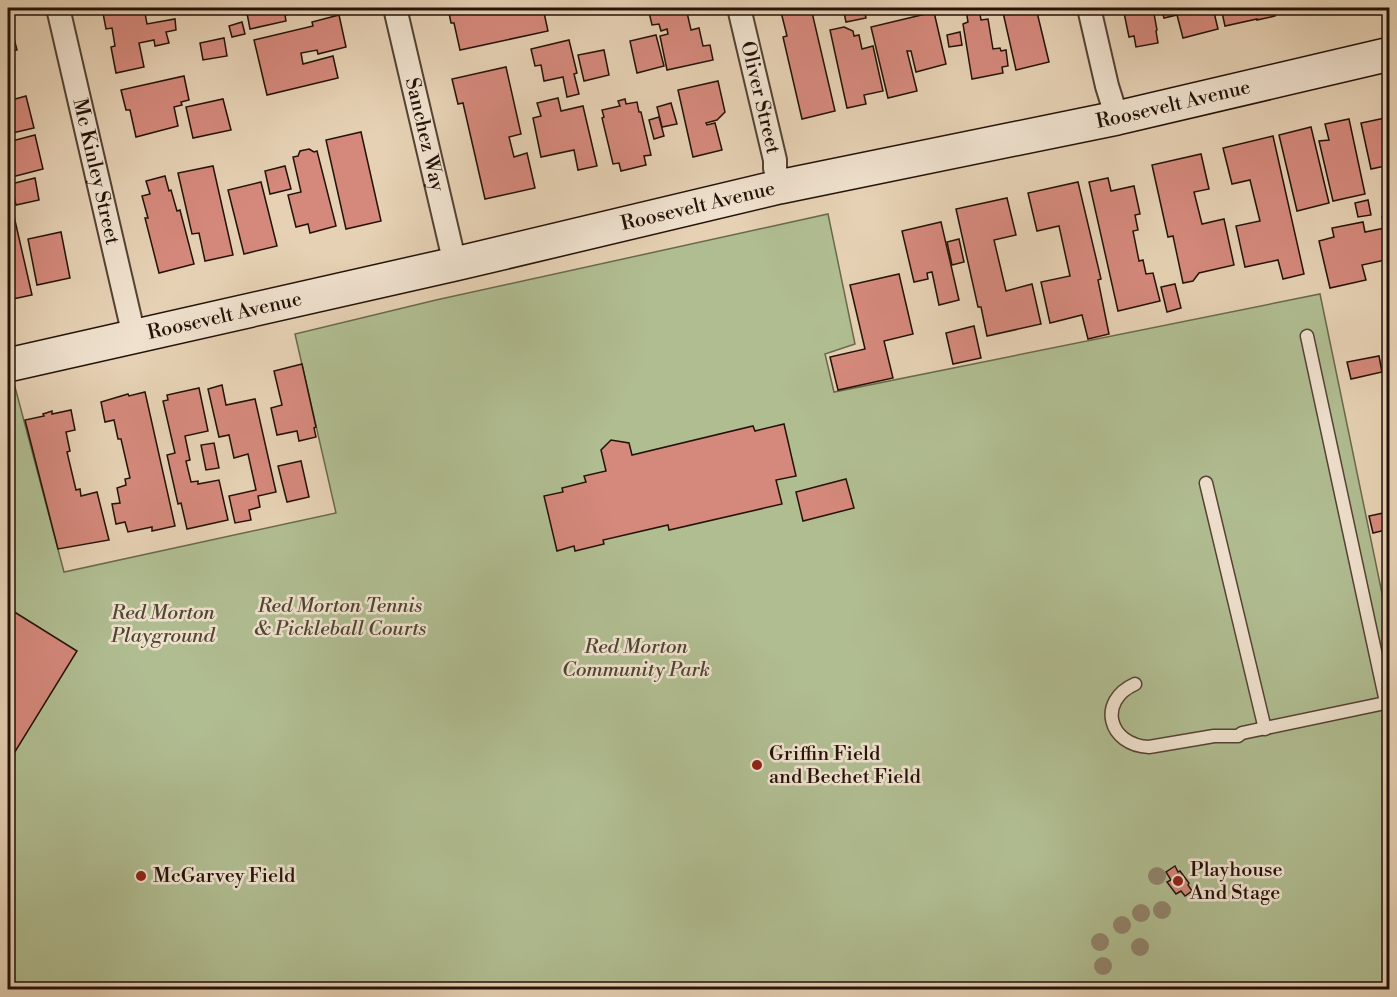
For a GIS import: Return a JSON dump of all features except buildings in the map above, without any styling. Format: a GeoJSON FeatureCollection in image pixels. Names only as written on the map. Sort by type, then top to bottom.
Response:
{"type":"FeatureCollection","features":[{"type":"Feature","properties":{"kind":"street","name":"Mc Kinley Street"},"geometry":{"type":"LineString","coordinates":[[58,8],[134,336]]}},
{"type":"Feature","properties":{"kind":"street","name":"Sanchez Way"},"geometry":{"type":"LineString","coordinates":[[395,8],[455,264]]}},
{"type":"Feature","properties":{"kind":"street","name":"Oliver Street"},"geometry":{"type":"LineString","coordinates":[[739,8],[779,188]]}},
{"type":"Feature","properties":{"kind":"street"},"geometry":{"type":"LineString","coordinates":[[1089,8],[1117,118]]}},
{"type":"Feature","properties":{"kind":"street","name":"Roosevelt Avenue"},"geometry":{"type":"LineString","coordinates":[[8,365],[779,188],[1117,118],[1389,54]]}},
{"type":"Feature","properties":{"kind":"lane"},"geometry":{"type":"LineString","coordinates":[[1135,684],[1125,688],[1118,696],[1113,706],[1112,717],[1115,728],[1128,743],[1149,747],[1214,736],[1238,736],[1242,733],[1388,702],[1307,336]]}},
{"type":"Feature","properties":{"kind":"lane"},"geometry":{"type":"LineString","coordinates":[[1206,483],[1265,729]]}},
{"type":"Feature","properties":{"kind":"green space","name":"Red Morton Community Park"},"geometry":{"type":"Polygon","coordinates":[[[828,214],[855,344],[825,354],[834,392],[1320,294],[1389,627],[1389,989],[8,989],[8,389],[15,387],[64,572],[336,513],[295,334],[436,300],[828,214]]]}},
{"type":"Feature","properties":{"kind":"place","name":"Griffin Field and Bechet Field"},"geometry":{"type":"Point","coordinates":[757,765]}},
{"type":"Feature","properties":{"kind":"place","name":"McGarvey Field"},"geometry":{"type":"Point","coordinates":[141,876]}},
{"type":"Feature","properties":{"kind":"place","name":"Playhouse And Stage"},"geometry":{"type":"Point","coordinates":[1178,881]}},
{"type":"Feature","properties":{"kind":"park label","name":"Red Morton Tennis & Pickleball Courts"},"geometry":{"type":"Point","coordinates":[340,618]}},
{"type":"Feature","properties":{"kind":"park label","name":"Red Morton Playground"},"geometry":{"type":"Point","coordinates":[163,624]}}]}
